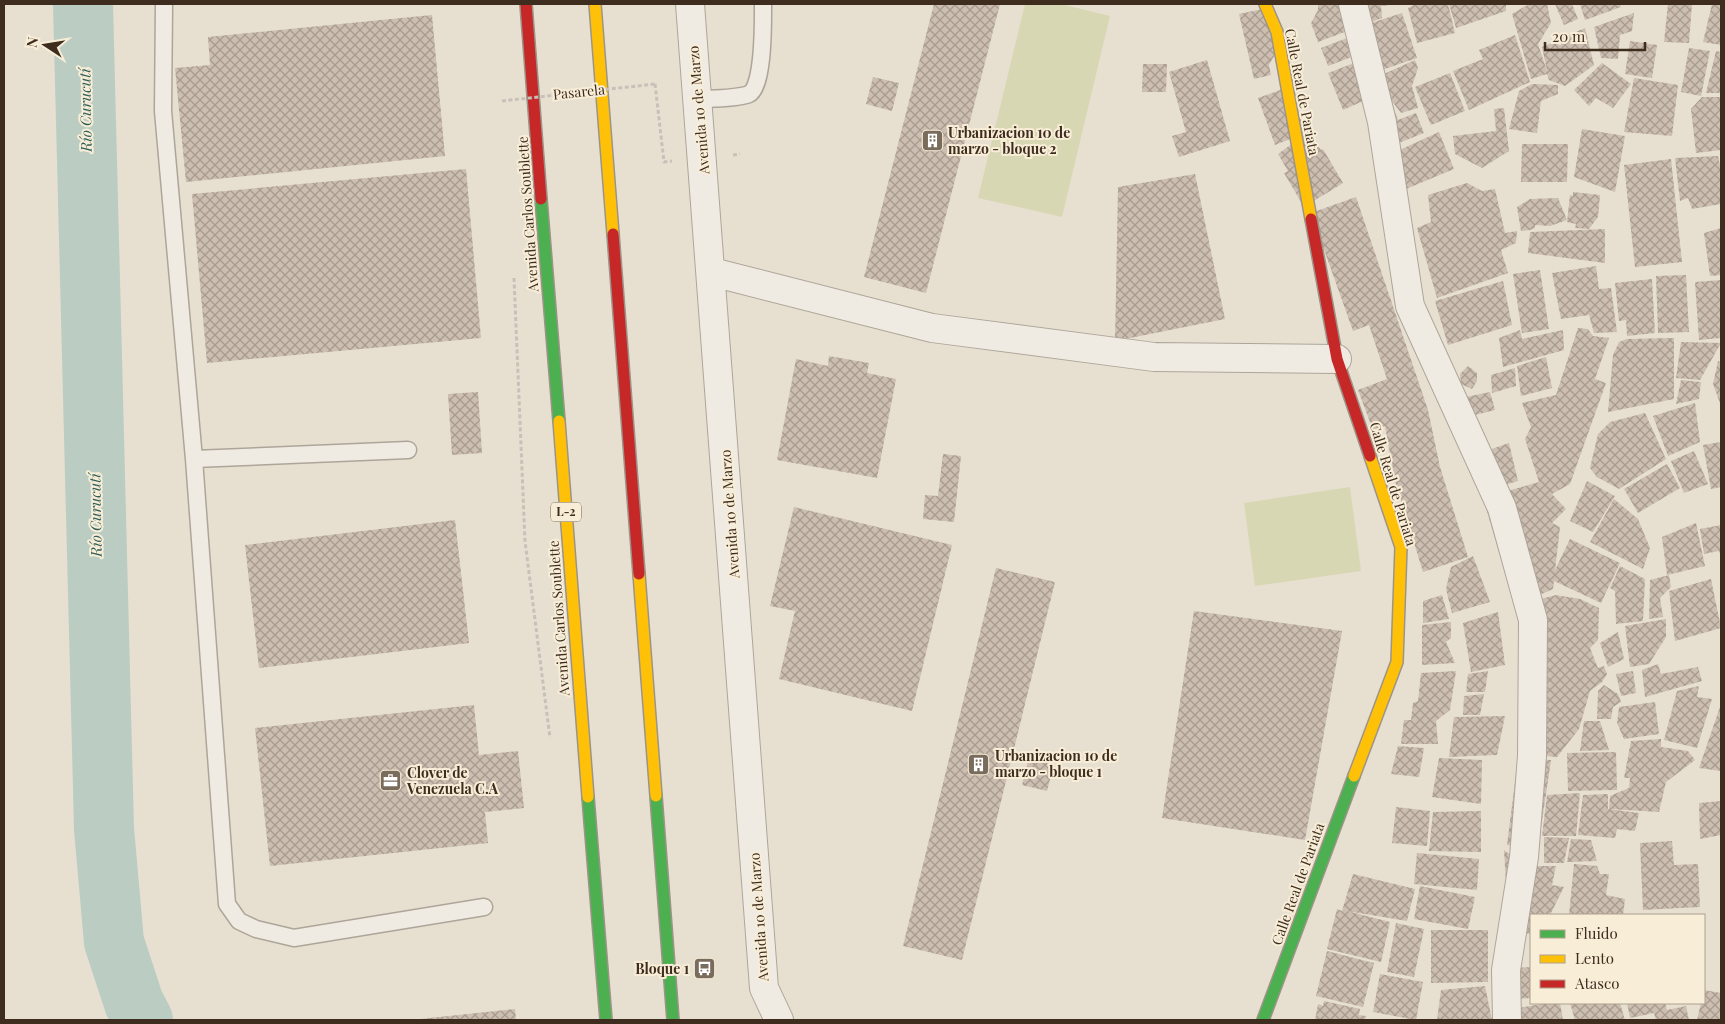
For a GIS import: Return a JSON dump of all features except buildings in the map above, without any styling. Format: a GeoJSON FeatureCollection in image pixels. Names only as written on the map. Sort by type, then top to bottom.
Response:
{"type":"FeatureCollection","features":[{"type":"Feature","properties":{"kind":"main road","name":"Avenida Carlos Soublette"},"geometry":{"type":"LineString","coordinates":[[526,4],[606,1020]]}},
{"type":"Feature","properties":{"kind":"main road"},"geometry":{"type":"LineString","coordinates":[[595,4],[673,1020]]}},
{"type":"Feature","properties":{"kind":"main road","name":"Calle Real de Pariata"},"geometry":{"type":"LineString","coordinates":[[1263,1020],[1397,662],[1401,547],[1337,359],[1277,32],[1265,4]]}},
{"type":"Feature","properties":{"kind":"street","name":"Avenida 10 de Marzo"},"geometry":{"type":"LineString","coordinates":[[690,4],[712,272],[764,988],[780,1020]]}},
{"type":"Feature","properties":{"kind":"street"},"geometry":{"type":"LineString","coordinates":[[1353,4],[1382,122],[1410,306],[1502,508],[1533,620],[1532,756],[1524,857],[1506,970],[1507,1020]]}},
{"type":"Feature","properties":{"kind":"street"},"geometry":{"type":"LineString","coordinates":[[712,272],[932,328],[1154,357],[1337,359]]}},
{"type":"Feature","properties":{"kind":"lane"},"geometry":{"type":"LineString","coordinates":[[164,4],[163,111],[194,459],[227,904],[239,922],[256,930],[294,938],[484,907]]}},
{"type":"Feature","properties":{"kind":"lane"},"geometry":{"type":"LineString","coordinates":[[698,100],[749,94],[756,87],[761,61],[763,4]]}},
{"type":"Feature","properties":{"kind":"lane"},"geometry":{"type":"LineString","coordinates":[[194,459],[408,450]]}},
{"type":"Feature","properties":{"kind":"path","name":"Pasarela"},"geometry":{"type":"LineString","coordinates":[[502,101],[655,84],[659,122]]}},
{"type":"Feature","properties":{"kind":"green space"},"geometry":{"type":"Polygon","coordinates":[[[1025,4],[1061,4],[1110,16],[1062,217],[978,198],[1025,4]]]}},
{"type":"Feature","properties":{"kind":"green space"},"geometry":{"type":"Polygon","coordinates":[[[1350,487],[1361,571],[1255,586],[1244,503],[1350,487]]]}},
{"type":"Feature","properties":{"kind":"waterway","name":"Río Curucutí"},"geometry":{"type":"LineString","coordinates":[[83,4],[104,829],[114,942],[134,1003],[143,1020]]}},
{"type":"Feature","properties":{"kind":"traffic: fast"},"geometry":{"type":"LineString","coordinates":[[541,199],[559,421]]}},
{"type":"Feature","properties":{"kind":"traffic: fast"},"geometry":{"type":"LineString","coordinates":[[1263,1020],[1354,776]]}},
{"type":"Feature","properties":{"kind":"traffic: fast"},"geometry":{"type":"LineString","coordinates":[[656,796],[673,1020]]}},
{"type":"Feature","properties":{"kind":"traffic: fast"},"geometry":{"type":"LineString","coordinates":[[588,797],[606,1020]]}},
{"type":"Feature","properties":{"kind":"traffic: slow"},"geometry":{"type":"LineString","coordinates":[[595,4],[613,234]]}},
{"type":"Feature","properties":{"kind":"traffic: slow"},"geometry":{"type":"LineString","coordinates":[[1265,4],[1277,32],[1311,219]]}},
{"type":"Feature","properties":{"kind":"traffic: slow"},"geometry":{"type":"LineString","coordinates":[[559,421],[588,797]]}},
{"type":"Feature","properties":{"kind":"traffic: slow"},"geometry":{"type":"LineString","coordinates":[[1354,776],[1397,662],[1401,547],[1370,456]]}},
{"type":"Feature","properties":{"kind":"traffic: slow"},"geometry":{"type":"LineString","coordinates":[[639,574],[656,796]]}},
{"type":"Feature","properties":{"kind":"traffic: jam"},"geometry":{"type":"LineString","coordinates":[[526,4],[541,199]]}},
{"type":"Feature","properties":{"kind":"traffic: jam"},"geometry":{"type":"LineString","coordinates":[[1311,219],[1337,359],[1370,456]]}},
{"type":"Feature","properties":{"kind":"traffic: jam"},"geometry":{"type":"LineString","coordinates":[[613,234],[639,574]]}},
{"type":"Feature","properties":{"kind":"place","name":"Urbanizacion 10 de marzo - bloque 2"},"geometry":{"type":"Point","coordinates":[932,141]}},
{"type":"Feature","properties":{"kind":"place","name":"Urbanizacion 10 de marzo - bloque 1"},"geometry":{"type":"Point","coordinates":[979,764]}},
{"type":"Feature","properties":{"kind":"place","name":"Clover de Venezuela C.A"},"geometry":{"type":"Point","coordinates":[391,781]}},
{"type":"Feature","properties":{"kind":"place","name":"Bloque 1"},"geometry":{"type":"Point","coordinates":[705,969]}}]}
